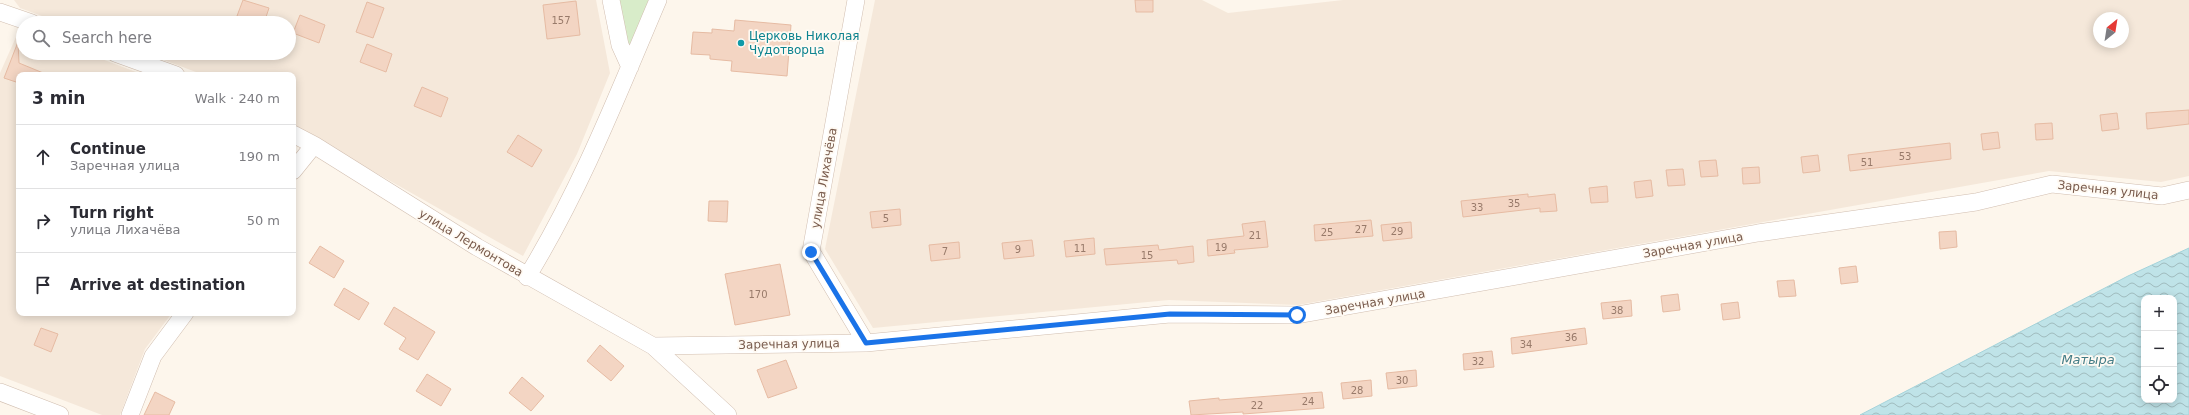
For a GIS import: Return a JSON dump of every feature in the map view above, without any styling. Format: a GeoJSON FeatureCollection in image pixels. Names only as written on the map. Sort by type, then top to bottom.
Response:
{"type":"FeatureCollection","features":[{"type":"Feature","properties":{"kind":"street"},"geometry":{"type":"LineString","coordinates":[[5,0],[0,11],[16,17]]}},
{"type":"Feature","properties":{"kind":"street"},"geometry":{"type":"LineString","coordinates":[[611,0],[620,45],[630,67]]}},
{"type":"Feature","properties":{"kind":"street"},"geometry":{"type":"LineString","coordinates":[[527,276],[550,240],[588,164],[658,0]]}},
{"type":"Feature","properties":{"kind":"street","name":"улица Лихачёва"},"geometry":{"type":"LineString","coordinates":[[856,0],[811,252],[866,343]]}},
{"type":"Feature","properties":{"kind":"street"},"geometry":{"type":"LineString","coordinates":[[134,60],[168,72]]}},
{"type":"Feature","properties":{"kind":"street","name":"улица Лермонтова"},"geometry":{"type":"LineString","coordinates":[[296,136],[314,145],[527,276],[653,346]]}},
{"type":"Feature","properties":{"kind":"street"},"geometry":{"type":"LineString","coordinates":[[296,167],[314,145]]}},
{"type":"Feature","properties":{"kind":"street","name":"Заречная улица"},"geometry":{"type":"LineString","coordinates":[[653,346],[866,343],[1170,314],[1297,315],[1758,233],[1976,202],[2052,184],[2162,196],[2189,190]]}},
{"type":"Feature","properties":{"kind":"street"},"geometry":{"type":"LineString","coordinates":[[130,415],[153,356],[183,316]]}},
{"type":"Feature","properties":{"kind":"street"},"geometry":{"type":"LineString","coordinates":[[653,346],[728,415]]}},
{"type":"Feature","properties":{"kind":"street"},"geometry":{"type":"LineString","coordinates":[[0,392],[60,415]]}},
{"type":"Feature","properties":{"kind":"shaded area"},"geometry":{"type":"Polygon","coordinates":[[[14,0],[596,0],[610,73],[577,154],[523,256],[296,128],[296,72],[196,72],[164,60],[296,60],[296,16],[42,16],[20,8],[14,0]]]}},
{"type":"Feature","properties":{"kind":"shaded area"},"geometry":{"type":"Polygon","coordinates":[[[875,0],[1202,0],[1228,13],[1343,0],[2189,0],[2189,176],[2161,182],[2049,171],[1298,305],[1169,300],[873,328],[825,249],[875,0]]]}},
{"type":"Feature","properties":{"kind":"shaded area"},"geometry":{"type":"Polygon","coordinates":[[[16,37],[16,60],[104,60],[136,72],[16,72],[16,316],[170,316],[145,349],[120,415],[102,415],[0,376],[0,73],[16,37]]]}},
{"type":"Feature","properties":{"kind":"green space"},"geometry":{"type":"Polygon","coordinates":[[[615,0],[653,0],[633,48],[626,45],[615,0]]]}},
{"type":"Feature","properties":{"kind":"water","name":"Матыра"},"geometry":{"type":"Polygon","coordinates":[[[2189,248],[2189,415],[1860,415],[2128,276],[2189,248]]]}},
{"type":"Feature","properties":{"kind":"building"},"geometry":{"type":"Polygon","coordinates":[[[243,0],[269,8],[266,16],[237,16],[243,0]]]}},
{"type":"Feature","properties":{"kind":"building"},"geometry":{"type":"Polygon","coordinates":[[[1135,0],[1153,0],[1153,12],[1136,12],[1135,0]]]}},
{"type":"Feature","properties":{"kind":"building"},"geometry":{"type":"Polygon","coordinates":[[[576,1],[580,35],[547,39],[543,5],[576,1]]]}},
{"type":"Feature","properties":{"kind":"building"},"geometry":{"type":"Polygon","coordinates":[[[367,2],[384,8],[373,38],[356,32],[367,2]]]}},
{"type":"Feature","properties":{"kind":"building"},"geometry":{"type":"Polygon","coordinates":[[[300,15],[325,25],[319,43],[296,34],[296,25],[300,15]]]}},
{"type":"Feature","properties":{"kind":"building","name":"Церковь Николая Чудотворца"},"geometry":{"type":"Polygon","coordinates":[[[735,20],[791,25],[787,76],[731,71],[732,61],[710,59],[710,55],[691,54],[693,32],[712,33],[712,29],[734,31],[735,20]]]}},
{"type":"Feature","properties":{"kind":"building"},"geometry":{"type":"Polygon","coordinates":[[[367,44],[392,54],[386,72],[360,62],[367,44]]]}},
{"type":"Feature","properties":{"kind":"building"},"geometry":{"type":"Polygon","coordinates":[[[16,47],[16,60],[19,60],[19,63],[41,72],[16,72],[16,82],[4,78],[16,47]]]}},
{"type":"Feature","properties":{"kind":"building"},"geometry":{"type":"Polygon","coordinates":[[[422,87],[448,98],[441,117],[414,106],[422,87]]]}},
{"type":"Feature","properties":{"kind":"building"},"geometry":{"type":"Polygon","coordinates":[[[2189,110],[2189,124],[2147,129],[2146,113],[2189,110]]]}},
{"type":"Feature","properties":{"kind":"building"},"geometry":{"type":"Polygon","coordinates":[[[2117,113],[2119,129],[2102,131],[2100,115],[2117,113]]]}},
{"type":"Feature","properties":{"kind":"building"},"geometry":{"type":"Polygon","coordinates":[[[2052,123],[2053,139],[2036,140],[2035,124],[2052,123]]]}},
{"type":"Feature","properties":{"kind":"building"},"geometry":{"type":"Polygon","coordinates":[[[1998,132],[2000,148],[1983,150],[1981,134],[1998,132]]]}},
{"type":"Feature","properties":{"kind":"building"},"geometry":{"type":"Polygon","coordinates":[[[518,135],[542,150],[532,167],[507,152],[518,135]]]}},
{"type":"Feature","properties":{"kind":"building"},"geometry":{"type":"Polygon","coordinates":[[[1950,143],[1951,159],[1850,171],[1848,155],[1950,143]]]}},
{"type":"Feature","properties":{"kind":"building"},"geometry":{"type":"Polygon","coordinates":[[[1818,155],[1820,171],[1803,173],[1801,157],[1818,155]]]}},
{"type":"Feature","properties":{"kind":"building"},"geometry":{"type":"Polygon","coordinates":[[[1716,160],[1718,176],[1701,177],[1699,161],[1716,160]]]}},
{"type":"Feature","properties":{"kind":"building"},"geometry":{"type":"Polygon","coordinates":[[[1759,167],[1760,183],[1743,184],[1742,168],[1759,167]]]}},
{"type":"Feature","properties":{"kind":"building"},"geometry":{"type":"Polygon","coordinates":[[[1683,169],[1685,185],[1668,186],[1666,170],[1683,169]]]}},
{"type":"Feature","properties":{"kind":"building"},"geometry":{"type":"Polygon","coordinates":[[[1651,180],[1653,196],[1636,198],[1634,182],[1651,180]]]}},
{"type":"Feature","properties":{"kind":"building"},"geometry":{"type":"Polygon","coordinates":[[[1607,186],[1608,202],[1591,203],[1589,188],[1607,186]]]}},
{"type":"Feature","properties":{"kind":"building"},"geometry":{"type":"Polygon","coordinates":[[[1528,194],[1528,197],[1555,194],[1557,211],[1540,212],[1540,208],[1463,217],[1461,201],[1528,194]]]}},
{"type":"Feature","properties":{"kind":"building"},"geometry":{"type":"Polygon","coordinates":[[[709,201],[728,201],[727,222],[708,221],[709,201]]]}},
{"type":"Feature","properties":{"kind":"building"},"geometry":{"type":"Polygon","coordinates":[[[900,209],[901,225],[872,228],[870,212],[900,209]]]}},
{"type":"Feature","properties":{"kind":"building"},"geometry":{"type":"Polygon","coordinates":[[[1371,220],[1373,236],[1315,241],[1314,225],[1371,220]]]}},
{"type":"Feature","properties":{"kind":"building"},"geometry":{"type":"Polygon","coordinates":[[[1265,221],[1268,247],[1234,250],[1235,253],[1208,256],[1207,240],[1244,236],[1242,224],[1265,221]]]}},
{"type":"Feature","properties":{"kind":"building"},"geometry":{"type":"Polygon","coordinates":[[[1411,222],[1412,238],[1383,241],[1381,225],[1411,222]]]}},
{"type":"Feature","properties":{"kind":"building"},"geometry":{"type":"Polygon","coordinates":[[[1956,231],[1957,247],[1940,249],[1939,232],[1956,231]]]}},
{"type":"Feature","properties":{"kind":"building"},"geometry":{"type":"Polygon","coordinates":[[[1094,238],[1095,254],[1066,257],[1064,241],[1094,238]]]}},
{"type":"Feature","properties":{"kind":"building"},"geometry":{"type":"Polygon","coordinates":[[[1032,240],[1034,256],[1004,259],[1002,243],[1032,240]]]}},
{"type":"Feature","properties":{"kind":"building"},"geometry":{"type":"Polygon","coordinates":[[[959,242],[960,258],[931,261],[929,245],[959,242]]]}},
{"type":"Feature","properties":{"kind":"building"},"geometry":{"type":"Polygon","coordinates":[[[1158,245],[1159,250],[1193,246],[1194,262],[1178,264],[1177,260],[1106,265],[1104,249],[1158,245]]]}},
{"type":"Feature","properties":{"kind":"building"},"geometry":{"type":"Polygon","coordinates":[[[320,246],[344,261],[334,278],[309,263],[320,246]]]}},
{"type":"Feature","properties":{"kind":"building"},"geometry":{"type":"Polygon","coordinates":[[[780,264],[790,315],[735,325],[725,274],[780,264]]]}},
{"type":"Feature","properties":{"kind":"building"},"geometry":{"type":"Polygon","coordinates":[[[1856,266],[1858,282],[1841,284],[1839,268],[1856,266]]]}},
{"type":"Feature","properties":{"kind":"building"},"geometry":{"type":"Polygon","coordinates":[[[1794,280],[1796,296],[1779,297],[1777,281],[1794,280]]]}},
{"type":"Feature","properties":{"kind":"building"},"geometry":{"type":"Polygon","coordinates":[[[344,288],[369,303],[359,320],[334,305],[344,288]]]}},
{"type":"Feature","properties":{"kind":"building"},"geometry":{"type":"Polygon","coordinates":[[[1678,294],[1680,310],[1663,312],[1661,296],[1678,294]]]}},
{"type":"Feature","properties":{"kind":"building"},"geometry":{"type":"Polygon","coordinates":[[[1631,300],[1632,316],[1603,319],[1601,303],[1631,300]]]}},
{"type":"Feature","properties":{"kind":"building"},"geometry":{"type":"Polygon","coordinates":[[[1738,302],[1740,318],[1723,320],[1721,304],[1738,302]]]}},
{"type":"Feature","properties":{"kind":"building"},"geometry":{"type":"Polygon","coordinates":[[[394,307],[435,332],[418,360],[399,349],[406,338],[384,324],[394,307]]]}},
{"type":"Feature","properties":{"kind":"building"},"geometry":{"type":"Polygon","coordinates":[[[41,328],[58,334],[51,352],[34,345],[41,328]]]}},
{"type":"Feature","properties":{"kind":"building"},"geometry":{"type":"Polygon","coordinates":[[[1585,328],[1587,344],[1512,354],[1511,338],[1585,328]]]}},
{"type":"Feature","properties":{"kind":"building"},"geometry":{"type":"Polygon","coordinates":[[[600,345],[624,366],[611,381],[587,361],[600,345]]]}},
{"type":"Feature","properties":{"kind":"building"},"geometry":{"type":"Polygon","coordinates":[[[1492,351],[1494,367],[1464,370],[1463,354],[1492,351]]]}},
{"type":"Feature","properties":{"kind":"building"},"geometry":{"type":"Polygon","coordinates":[[[786,360],[797,388],[768,398],[757,370],[786,360]]]}},
{"type":"Feature","properties":{"kind":"building"},"geometry":{"type":"Polygon","coordinates":[[[1416,370],[1417,386],[1388,389],[1386,373],[1416,370]]]}},
{"type":"Feature","properties":{"kind":"building"},"geometry":{"type":"Polygon","coordinates":[[[427,374],[451,389],[441,406],[416,391],[427,374]]]}},
{"type":"Feature","properties":{"kind":"building"},"geometry":{"type":"Polygon","coordinates":[[[522,377],[544,396],[531,411],[509,393],[522,377]]]}},
{"type":"Feature","properties":{"kind":"building"},"geometry":{"type":"Polygon","coordinates":[[[1371,380],[1372,396],[1343,399],[1341,383],[1371,380]]]}},
{"type":"Feature","properties":{"kind":"building"},"geometry":{"type":"Polygon","coordinates":[[[155,392],[175,402],[169,415],[144,415],[155,392]]]}},
{"type":"Feature","properties":{"kind":"building"},"geometry":{"type":"Polygon","coordinates":[[[1322,392],[1324,408],[1243,414],[1243,412],[1191,415],[1189,401],[1219,398],[1219,400],[1322,392]]]}},
{"type":"Feature","properties":{"kind":"place","name":"Церковь Николая Чудотворца"},"geometry":{"type":"Point","coordinates":[741,43]}},
{"type":"Feature","properties":{"kind":"route"},"geometry":{"type":"LineString","coordinates":[[811,252],[866,343],[1170,314],[1297,315]]}}]}
